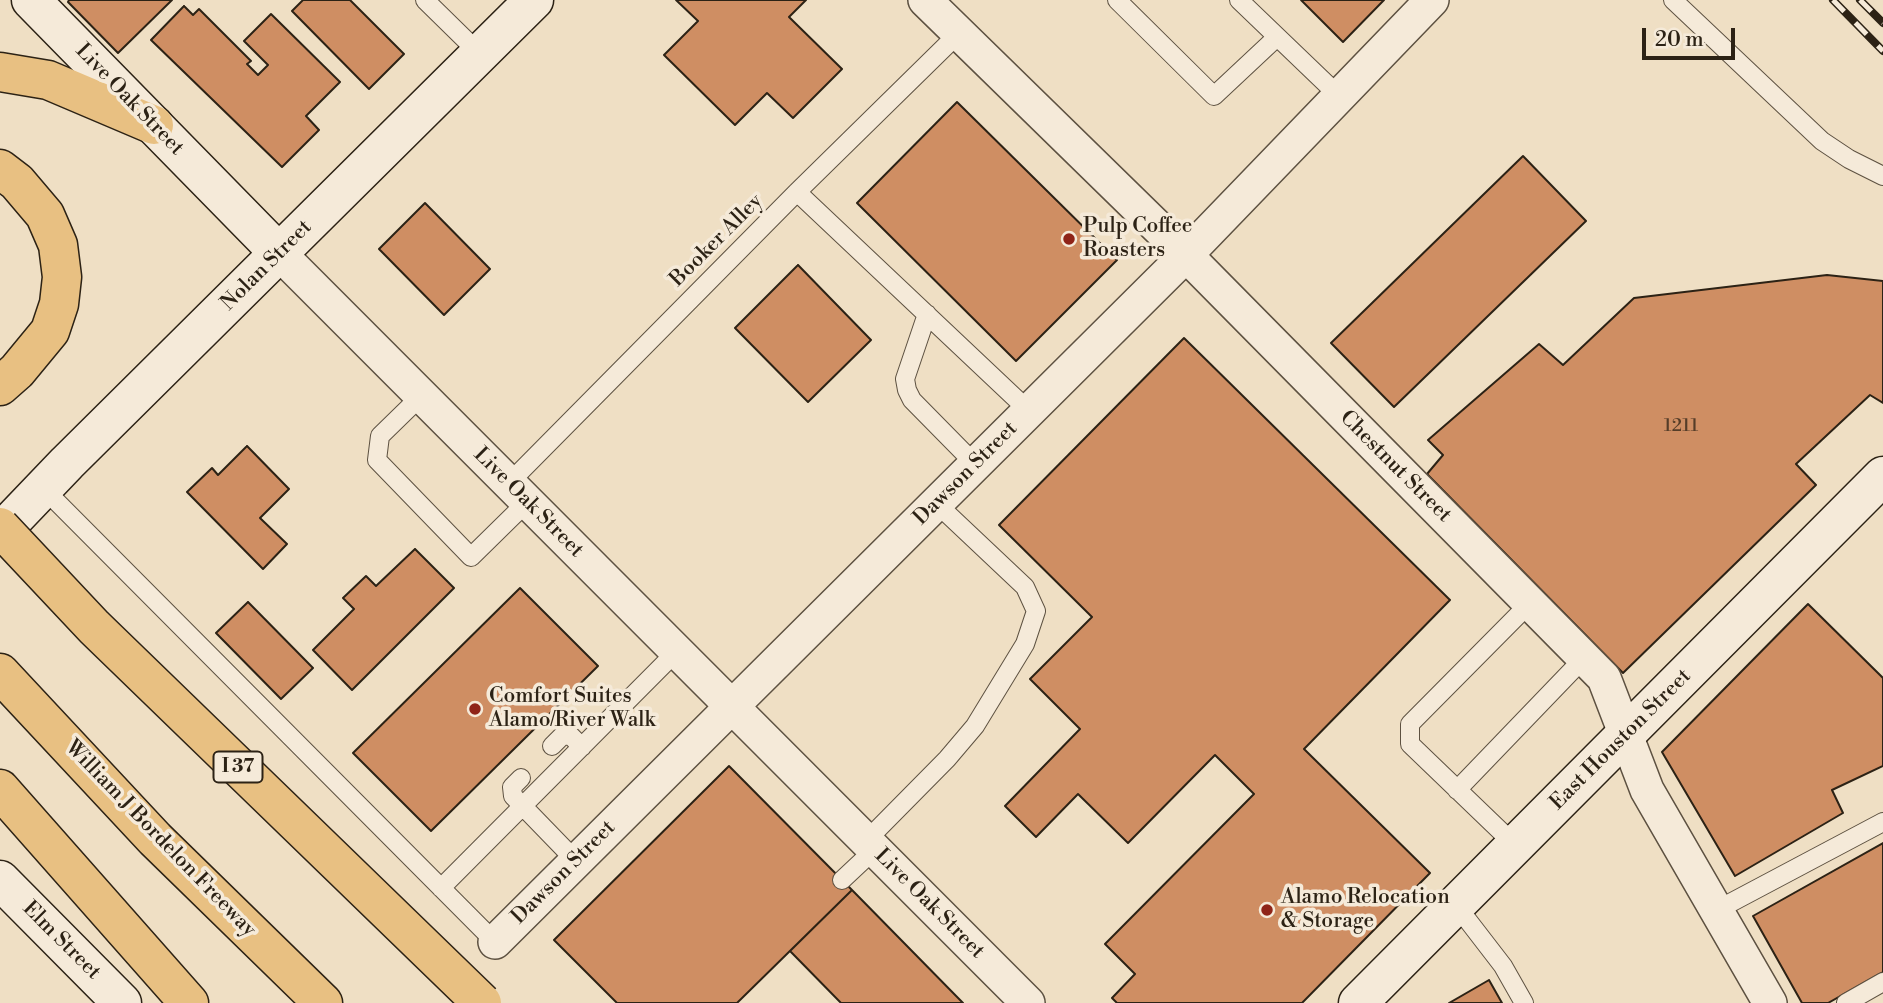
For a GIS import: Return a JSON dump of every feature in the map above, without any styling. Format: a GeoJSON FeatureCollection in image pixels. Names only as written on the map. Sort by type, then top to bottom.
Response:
{"type":"FeatureCollection","features":[{"type":"Feature","properties":{"kind":"highway"},"geometry":{"type":"LineString","coordinates":[[0,72],[48,80],[154,125]]}},
{"type":"Feature","properties":{"kind":"highway"},"geometry":{"type":"LineString","coordinates":[[0,169],[17,182],[45,215],[58,245],[62,277],[59,304],[50,331],[18,371],[0,386]]}},
{"type":"Feature","properties":{"kind":"highway","name":"I 37"},"geometry":{"type":"LineString","coordinates":[[0,527],[94,627],[482,1003]]}},
{"type":"Feature","properties":{"kind":"highway","name":"William J Bordelon Freeway"},"geometry":{"type":"LineString","coordinates":[[0,673],[155,839],[323,1003]]}},
{"type":"Feature","properties":{"kind":"highway"},"geometry":{"type":"LineString","coordinates":[[0,789],[190,1003]]}},
{"type":"Feature","properties":{"kind":"main road","name":"Live Oak Street"},"geometry":{"type":"LineString","coordinates":[[31,0],[280,254]]}},
{"type":"Feature","properties":{"kind":"main road","name":"Nolan Street"},"geometry":{"type":"LineString","coordinates":[[0,533],[534,0]]}},
{"type":"Feature","properties":{"kind":"main road","name":"East Houston Street"},"geometry":{"type":"LineString","coordinates":[[1358,1003],[1883,476]]}},
{"type":"Feature","properties":{"kind":"main road","name":"Elm Street"},"geometry":{"type":"LineString","coordinates":[[0,880],[122,1003]]}},
{"type":"Feature","properties":{"kind":"street","name":"Chestnut Street"},"geometry":{"type":"LineString","coordinates":[[925,0],[1186,255],[1604,678],[1647,790],[1770,1003]]}},
{"type":"Feature","properties":{"kind":"street","name":"Dawson Street"},"geometry":{"type":"LineString","coordinates":[[495,942],[1186,255],[1432,0]]}},
{"type":"Feature","properties":{"kind":"street","name":"Live Oak Street"},"geometry":{"type":"LineString","coordinates":[[280,254],[1028,1003]]}},
{"type":"Feature","properties":{"kind":"lane"},"geometry":{"type":"LineString","coordinates":[[425,0],[480,54]]}},
{"type":"Feature","properties":{"kind":"lane"},"geometry":{"type":"LineString","coordinates":[[1117,0],[1214,96],[1277,37]]}},
{"type":"Feature","properties":{"kind":"lane"},"geometry":{"type":"LineString","coordinates":[[1239,0],[1339,96]]}},
{"type":"Feature","properties":{"kind":"lane"},"geometry":{"type":"LineString","coordinates":[[1673,0],[1822,141],[1849,159],[1883,176]]}},
{"type":"Feature","properties":{"kind":"lane","name":"Booker Alley"},"geometry":{"type":"LineString","coordinates":[[421,396],[380,436],[377,460],[471,557],[518,493],[797,192],[959,33]]}},
{"type":"Feature","properties":{"kind":"lane"},"geometry":{"type":"LineString","coordinates":[[797,192],[1029,411]]}},
{"type":"Feature","properties":{"kind":"lane"},"geometry":{"type":"LineString","coordinates":[[927,314],[905,379],[907,390],[912,400],[975,464]]}},
{"type":"Feature","properties":{"kind":"lane"},"geometry":{"type":"LineString","coordinates":[[43,488],[495,942]]}},
{"type":"Feature","properties":{"kind":"lane"},"geometry":{"type":"LineString","coordinates":[[842,880],[975,726],[1025,644],[1036,611],[1025,587],[936,503]]}},
{"type":"Feature","properties":{"kind":"lane"},"geometry":{"type":"LineString","coordinates":[[1515,845],[1410,744],[1410,724],[1530,603]]}},
{"type":"Feature","properties":{"kind":"lane"},"geometry":{"type":"LineString","coordinates":[[441,888],[678,650]]}},
{"type":"Feature","properties":{"kind":"lane"},"geometry":{"type":"LineString","coordinates":[[1457,790],[1584,658]]}},
{"type":"Feature","properties":{"kind":"lane"},"geometry":{"type":"LineString","coordinates":[[552,746],[562,736],[570,735],[582,747]]}},
{"type":"Feature","properties":{"kind":"lane"},"geometry":{"type":"LineString","coordinates":[[522,778],[512,788],[513,796],[576,861]]}},
{"type":"Feature","properties":{"kind":"lane"},"geometry":{"type":"LineString","coordinates":[[1717,910],[1883,822]]}},
{"type":"Feature","properties":{"kind":"lane"},"geometry":{"type":"LineString","coordinates":[[1456,905],[1503,966],[1524,1003]]}},
{"type":"Feature","properties":{"kind":"lane"},"geometry":{"type":"LineString","coordinates":[[1846,1003],[1877,991]]}},
{"type":"Feature","properties":{"kind":"building"},"geometry":{"type":"Polygon","coordinates":[[[69,0],[172,0],[118,53],[69,0]]]}},
{"type":"Feature","properties":{"kind":"building"},"geometry":{"type":"Polygon","coordinates":[[[303,0],[350,0],[404,54],[369,89],[292,11],[303,0]]]}},
{"type":"Feature","properties":{"kind":"building"},"geometry":{"type":"Polygon","coordinates":[[[676,0],[806,0],[789,17],[842,69],[793,118],[767,93],[735,125],[664,55],[698,21],[676,0]]]}},
{"type":"Feature","properties":{"kind":"building"},"geometry":{"type":"Polygon","coordinates":[[[1301,0],[1384,0],[1343,42],[1301,0]]]}},
{"type":"Feature","properties":{"kind":"building"},"geometry":{"type":"Polygon","coordinates":[[[184,6],[193,15],[199,9],[251,61],[247,64],[258,75],[268,65],[244,41],[271,14],[340,82],[306,116],[319,130],[282,167],[151,40],[184,6]]]}},
{"type":"Feature","properties":{"kind":"building"},"geometry":{"type":"Polygon","coordinates":[[[957,102],[1117,260],[1016,361],[857,203],[957,102]]]}},
{"type":"Feature","properties":{"kind":"building"},"geometry":{"type":"Polygon","coordinates":[[[1523,156],[1586,221],[1394,407],[1331,343],[1523,156]]]}},
{"type":"Feature","properties":{"kind":"building"},"geometry":{"type":"Polygon","coordinates":[[[425,203],[490,269],[444,315],[379,249],[425,203]]]}},
{"type":"Feature","properties":{"kind":"building"},"geometry":{"type":"Polygon","coordinates":[[[798,265],[871,340],[808,402],[735,328],[798,265]]]}},
{"type":"Feature","properties":{"kind":"building"},"geometry":{"type":"Polygon","coordinates":[[[1827,275],[1883,281],[1883,403],[1870,395],[1796,464],[1816,485],[1623,673],[1427,474],[1443,455],[1428,440],[1539,344],[1563,365],[1634,298],[1827,275]]]}},
{"type":"Feature","properties":{"kind":"building"},"geometry":{"type":"Polygon","coordinates":[[[1184,338],[1450,600],[1304,749],[1430,873],[1302,1003],[1117,1003],[1112,998],[1135,974],[1105,944],[1254,794],[1215,755],[1128,843],[1078,794],[1036,837],[1005,806],[1080,729],[1030,679],[1092,617],[999,525],[1184,338]]]}},
{"type":"Feature","properties":{"kind":"building"},"geometry":{"type":"Polygon","coordinates":[[[247,446],[289,489],[260,518],[287,544],[263,569],[187,492],[212,468],[218,475],[247,446]]]}},
{"type":"Feature","properties":{"kind":"building"},"geometry":{"type":"Polygon","coordinates":[[[415,549],[454,588],[352,690],[313,650],[354,609],[343,598],[366,576],[376,586],[415,549]]]}},
{"type":"Feature","properties":{"kind":"building","name":"Comfort Suites Alamo/River Walk"},"geometry":{"type":"Polygon","coordinates":[[[520,588],[598,666],[431,831],[353,753],[520,588]]]}},
{"type":"Feature","properties":{"kind":"building"},"geometry":{"type":"Polygon","coordinates":[[[248,602],[313,668],[281,699],[216,633],[248,602]]]}},
{"type":"Feature","properties":{"kind":"building"},"geometry":{"type":"Polygon","coordinates":[[[1808,604],[1883,678],[1883,766],[1832,790],[1843,813],[1735,876],[1662,752],[1808,604]]]}},
{"type":"Feature","properties":{"kind":"building"},"geometry":{"type":"Polygon","coordinates":[[[729,766],[852,890],[737,1003],[617,1003],[554,940],[729,766]]]}},
{"type":"Feature","properties":{"kind":"building"},"geometry":{"type":"Polygon","coordinates":[[[1883,843],[1883,972],[1828,1003],[1802,1003],[1753,916],[1883,843]]]}},
{"type":"Feature","properties":{"kind":"building"},"geometry":{"type":"Polygon","coordinates":[[[852,890],[963,1003],[841,1003],[790,951],[852,890]]]}},
{"type":"Feature","properties":{"kind":"building"},"geometry":{"type":"Polygon","coordinates":[[[1489,980],[1502,1003],[1449,1003],[1489,980]]]}},
{"type":"Feature","properties":{"kind":"railway"},"geometry":{"type":"LineString","coordinates":[[1833,0],[1883,51]]}},
{"type":"Feature","properties":{"kind":"railway"},"geometry":{"type":"LineString","coordinates":[[1860,0],[1883,23]]}},
{"type":"Feature","properties":{"kind":"place","name":"Pulp Coffee Roasters"},"geometry":{"type":"Point","coordinates":[1069,239]}},
{"type":"Feature","properties":{"kind":"place","name":"Comfort Suites Alamo/River Walk"},"geometry":{"type":"Point","coordinates":[475,709]}},
{"type":"Feature","properties":{"kind":"place","name":"Alamo Relocation & Storage"},"geometry":{"type":"Point","coordinates":[1267,910]}}]}
